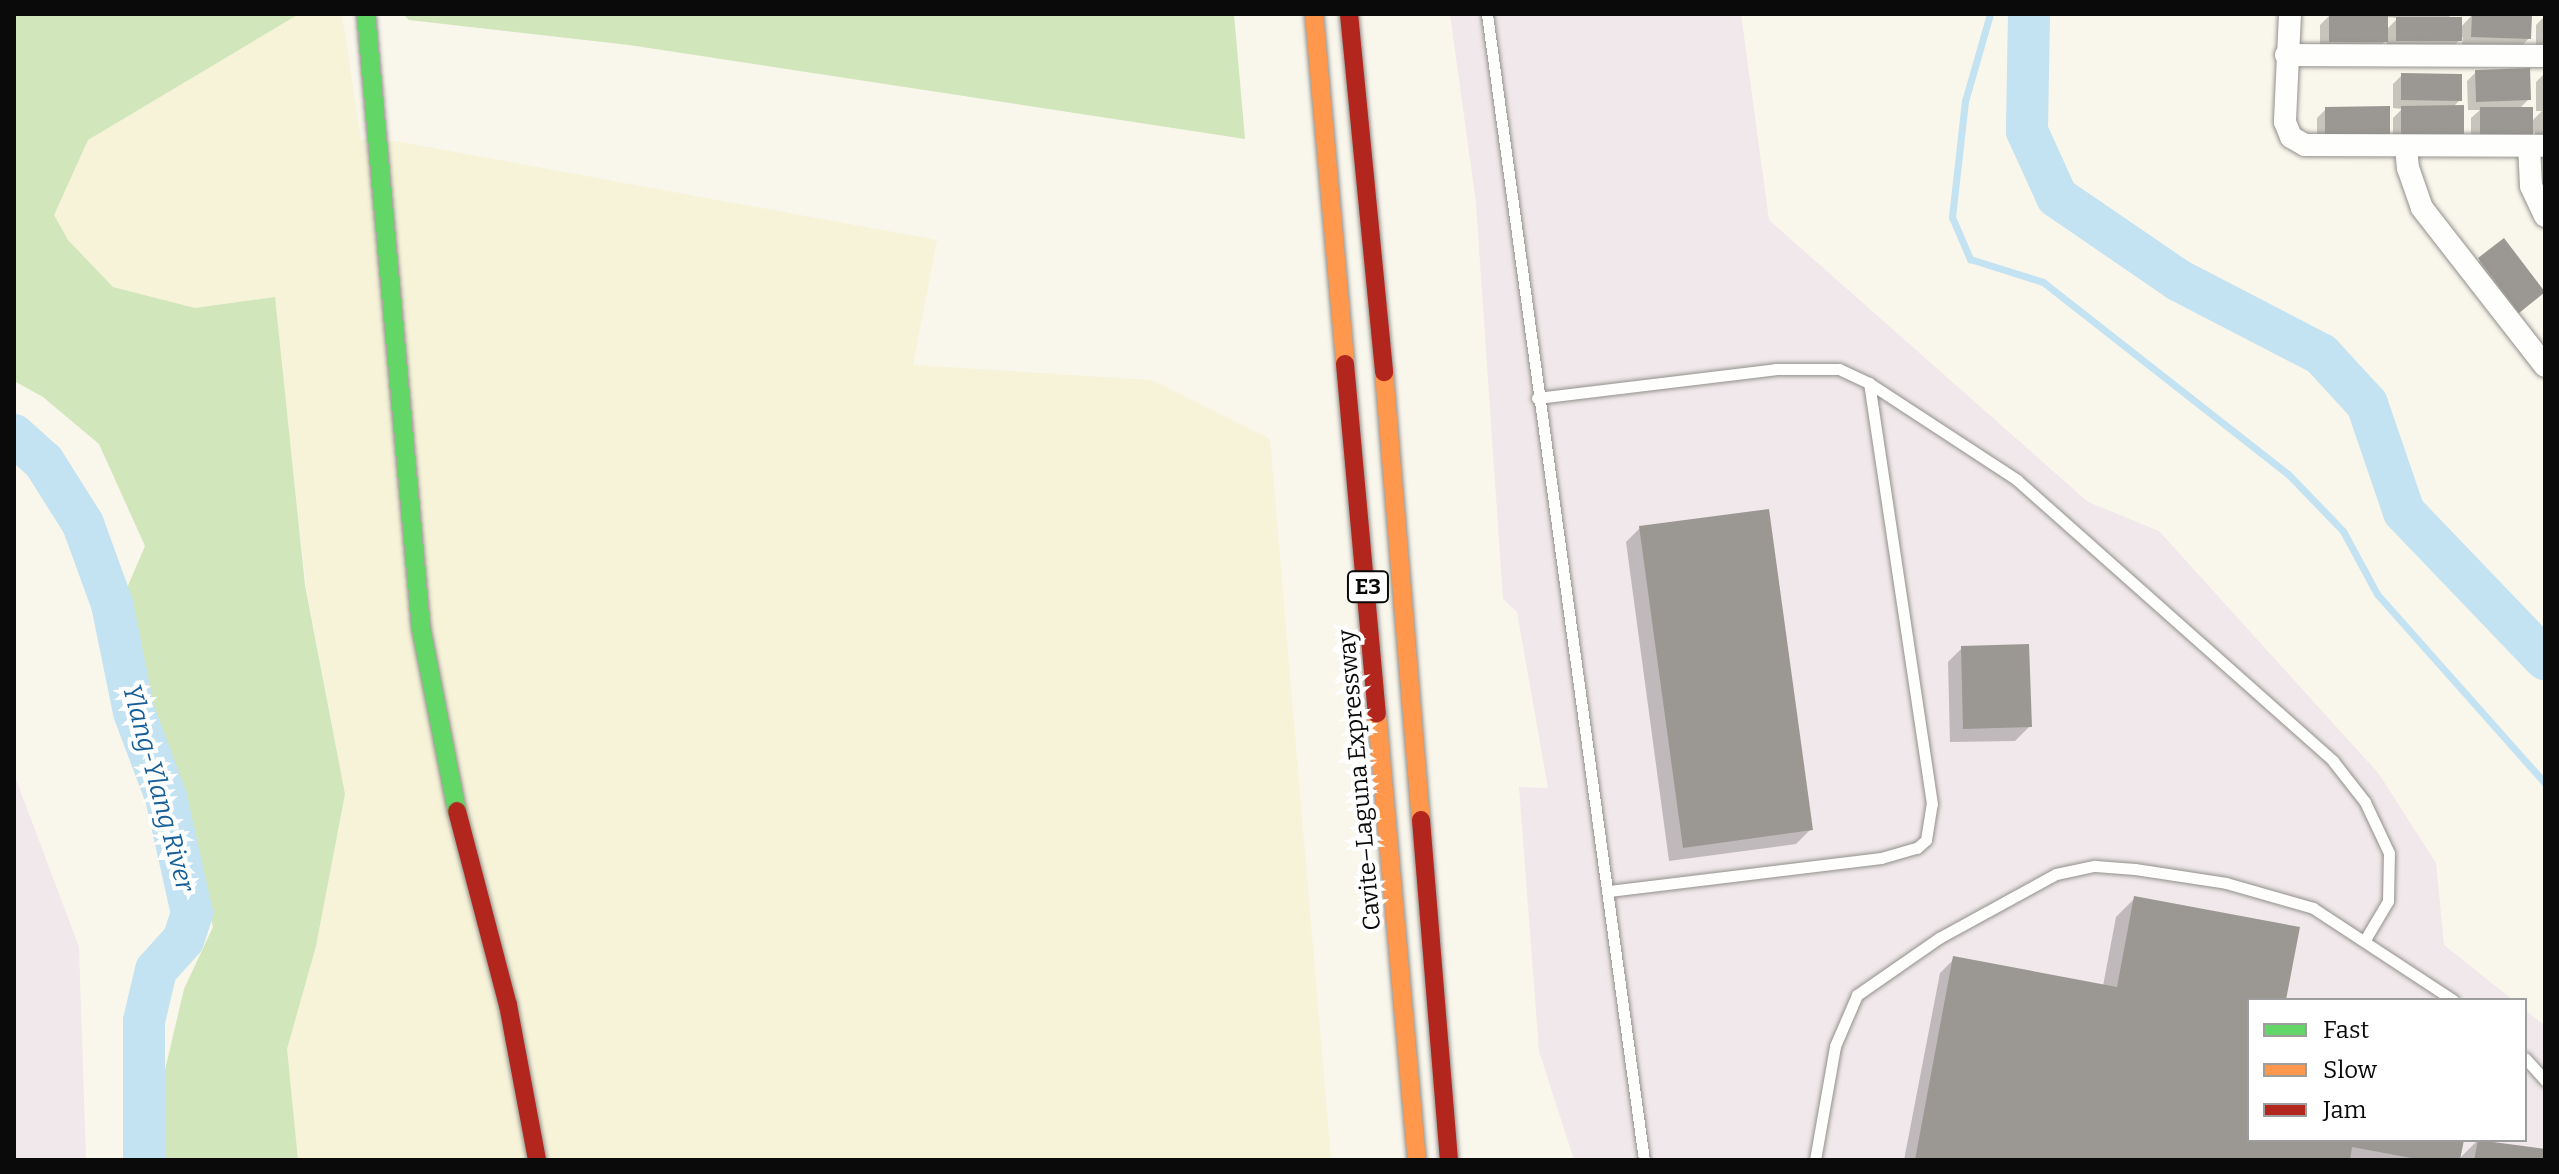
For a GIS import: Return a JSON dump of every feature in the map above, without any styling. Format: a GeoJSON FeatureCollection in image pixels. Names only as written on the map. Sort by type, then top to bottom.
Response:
{"type":"FeatureCollection","features":[{"type":"Feature","properties":{"kind":"main road"},"geometry":{"type":"LineString","coordinates":[[366,14],[421,628],[456,807],[508,1005],[537,1160]]}},
{"type":"Feature","properties":{"kind":"main road","name":"Cavite–Laguna Expressway"},"geometry":{"type":"LineString","coordinates":[[1314,14],[1417,1160]]}},
{"type":"Feature","properties":{"kind":"main road","name":"E3"},"geometry":{"type":"LineString","coordinates":[[1349,14],[1379,311],[1449,1160]]}},
{"type":"Feature","properties":{"kind":"street"},"geometry":{"type":"LineString","coordinates":[[2290,14],[2285,122],[2291,137],[2305,145],[2537,146],[2531,186],[2545,216]]}},
{"type":"Feature","properties":{"kind":"street"},"geometry":{"type":"LineString","coordinates":[[2286,55],[2545,56]]}},
{"type":"Feature","properties":{"kind":"street"},"geometry":{"type":"LineString","coordinates":[[2406,146],[2408,168],[2422,208],[2545,366]]}},
{"type":"Feature","properties":{"kind":"lane"},"geometry":{"type":"LineString","coordinates":[[1487,14],[1537,398],[1609,891],[1644,1160]]}},
{"type":"Feature","properties":{"kind":"lane"},"geometry":{"type":"LineString","coordinates":[[1537,398],[1775,369],[1839,369],[1869,383],[2017,480],[2333,761],[2365,802],[2389,853],[2388,901],[2366,938]]}},
{"type":"Feature","properties":{"kind":"lane"},"geometry":{"type":"LineString","coordinates":[[1609,891],[1881,858],[1917,848],[1926,840],[1932,804],[1869,383]]}},
{"type":"Feature","properties":{"kind":"lane"},"geometry":{"type":"LineString","coordinates":[[1815,1160],[1835,1046],[1857,995],[1939,938],[2056,874],[2095,866],[2226,883],[2313,908],[2366,938],[2450,998]]}},
{"type":"Feature","properties":{"kind":"lane"},"geometry":{"type":"LineString","coordinates":[[2527,1060],[2545,1080]]}},
{"type":"Feature","properties":{"kind":"shaded area"},"geometry":{"type":"Polygon","coordinates":[[[299,14],[342,14],[361,139],[395,141],[937,240],[913,365],[1152,380],[1270,439],[1331,1160],[298,1160],[286,1049],[316,946],[345,794],[306,585],[274,297],[195,308],[113,287],[68,240],[53,215],[88,140],[299,14]]]}},
{"type":"Feature","properties":{"kind":"shaded area"},"geometry":{"type":"Polygon","coordinates":[[[1450,14],[1741,14],[1769,220],[2088,502],[2159,531],[2379,774],[2436,863],[2444,945],[2510,998],[2247,998],[2247,1142],[2527,1142],[2527,1012],[2545,1026],[2545,1160],[1574,1160],[1539,1051],[1519,787],[1548,788],[1517,612],[1503,599],[1476,203],[1450,14]]]}},
{"type":"Feature","properties":{"kind":"shaded area"},"geometry":{"type":"Polygon","coordinates":[[[14,774],[79,947],[86,1160],[14,1160],[14,774]]]}},
{"type":"Feature","properties":{"kind":"green space"},"geometry":{"type":"Polygon","coordinates":[[[14,14],[299,14],[88,140],[54,215],[68,240],[113,287],[195,308],[275,297],[305,585],[345,794],[316,946],[287,1049],[298,1160],[157,1160],[150,1134],[184,989],[213,927],[180,790],[131,631],[127,588],[145,546],[99,444],[43,397],[14,381],[14,14]]]}},
{"type":"Feature","properties":{"kind":"green space"},"geometry":{"type":"Polygon","coordinates":[[[403,14],[1234,14],[1245,139],[629,45],[409,20],[403,14]]]}},
{"type":"Feature","properties":{"kind":"building"},"geometry":{"type":"Polygon","coordinates":[[[2329,14],[2388,14],[2388,42],[2329,42],[2329,14]]]}},
{"type":"Feature","properties":{"kind":"building"},"geometry":{"type":"Polygon","coordinates":[[[2472,14],[2532,15],[2531,39],[2471,37],[2472,14]]]}},
{"type":"Feature","properties":{"kind":"building"},"geometry":{"type":"Polygon","coordinates":[[[2396,17],[2462,17],[2462,41],[2396,41],[2396,17]]]}},
{"type":"Feature","properties":{"kind":"building"},"geometry":{"type":"Polygon","coordinates":[[[2530,68],[2531,100],[2476,102],[2475,70],[2530,68]]]}},
{"type":"Feature","properties":{"kind":"building"},"geometry":{"type":"Polygon","coordinates":[[[2401,73],[2462,74],[2462,101],[2401,100],[2401,73]]]}},
{"type":"Feature","properties":{"kind":"building"},"geometry":{"type":"Polygon","coordinates":[[[2464,105],[2464,134],[2401,135],[2401,106],[2464,105]]]}},
{"type":"Feature","properties":{"kind":"building"},"geometry":{"type":"Polygon","coordinates":[[[2390,106],[2390,134],[2325,134],[2325,107],[2390,106]]]}},
{"type":"Feature","properties":{"kind":"building"},"geometry":{"type":"Polygon","coordinates":[[[2480,107],[2533,107],[2533,135],[2480,135],[2480,107]]]}},
{"type":"Feature","properties":{"kind":"building"},"geometry":{"type":"Polygon","coordinates":[[[2504,238],[2545,292],[2519,313],[2478,258],[2504,238]]]}},
{"type":"Feature","properties":{"kind":"building"},"geometry":{"type":"Polygon","coordinates":[[[1769,509],[1813,830],[1683,848],[1639,526],[1769,509]]]}},
{"type":"Feature","properties":{"kind":"building"},"geometry":{"type":"Polygon","coordinates":[[[2029,644],[2032,727],[1963,729],[1961,646],[2029,644]]]}},
{"type":"Feature","properties":{"kind":"building"},"geometry":{"type":"Polygon","coordinates":[[[2134,896],[2300,927],[2286,998],[2247,998],[2247,1142],[2464,1142],[2460,1160],[2422,1160],[2352,1147],[2350,1160],[1915,1160],[1953,956],[2117,987],[2134,896]]]}},
{"type":"Feature","properties":{"kind":"building"},"geometry":{"type":"Polygon","coordinates":[[[2478,1142],[2545,1149],[2545,1160],[2474,1160],[2478,1142]]]}},
{"type":"Feature","properties":{"kind":"waterway"},"geometry":{"type":"LineString","coordinates":[[1990,14],[1965,101],[1952,217],[1970,259],[2043,282],[2288,474],[2343,531],[2377,594],[2545,783]]}},
{"type":"Feature","properties":{"kind":"waterway"},"geometry":{"type":"LineString","coordinates":[[2029,14],[2027,131],[2057,197],[2178,280],[2321,354],[2367,404],[2404,512],[2545,659]]}},
{"type":"Feature","properties":{"kind":"waterway","name":"Ylang-Ylang River"},"geometry":{"type":"LineString","coordinates":[[14,435],[44,462],[83,524],[112,604],[134,712],[166,797],[192,913],[183,940],[156,970],[144,1021],[144,1160]]}},
{"type":"Feature","properties":{"kind":"traffic: fast"},"geometry":{"type":"LineString","coordinates":[[366,14],[421,628],[457,811]]}},
{"type":"Feature","properties":{"kind":"traffic: slow"},"geometry":{"type":"LineString","coordinates":[[1314,14],[1345,364]]}},
{"type":"Feature","properties":{"kind":"traffic: slow"},"geometry":{"type":"LineString","coordinates":[[1384,372],[1421,820]]}},
{"type":"Feature","properties":{"kind":"traffic: slow"},"geometry":{"type":"LineString","coordinates":[[1377,714],[1417,1160]]}},
{"type":"Feature","properties":{"kind":"traffic: jam"},"geometry":{"type":"LineString","coordinates":[[1349,14],[1384,372]]}},
{"type":"Feature","properties":{"kind":"traffic: jam"},"geometry":{"type":"LineString","coordinates":[[1345,364],[1377,714]]}},
{"type":"Feature","properties":{"kind":"traffic: jam"},"geometry":{"type":"LineString","coordinates":[[457,811],[508,1005],[537,1160]]}},
{"type":"Feature","properties":{"kind":"traffic: jam"},"geometry":{"type":"LineString","coordinates":[[1421,820],[1449,1160]]}}]}
